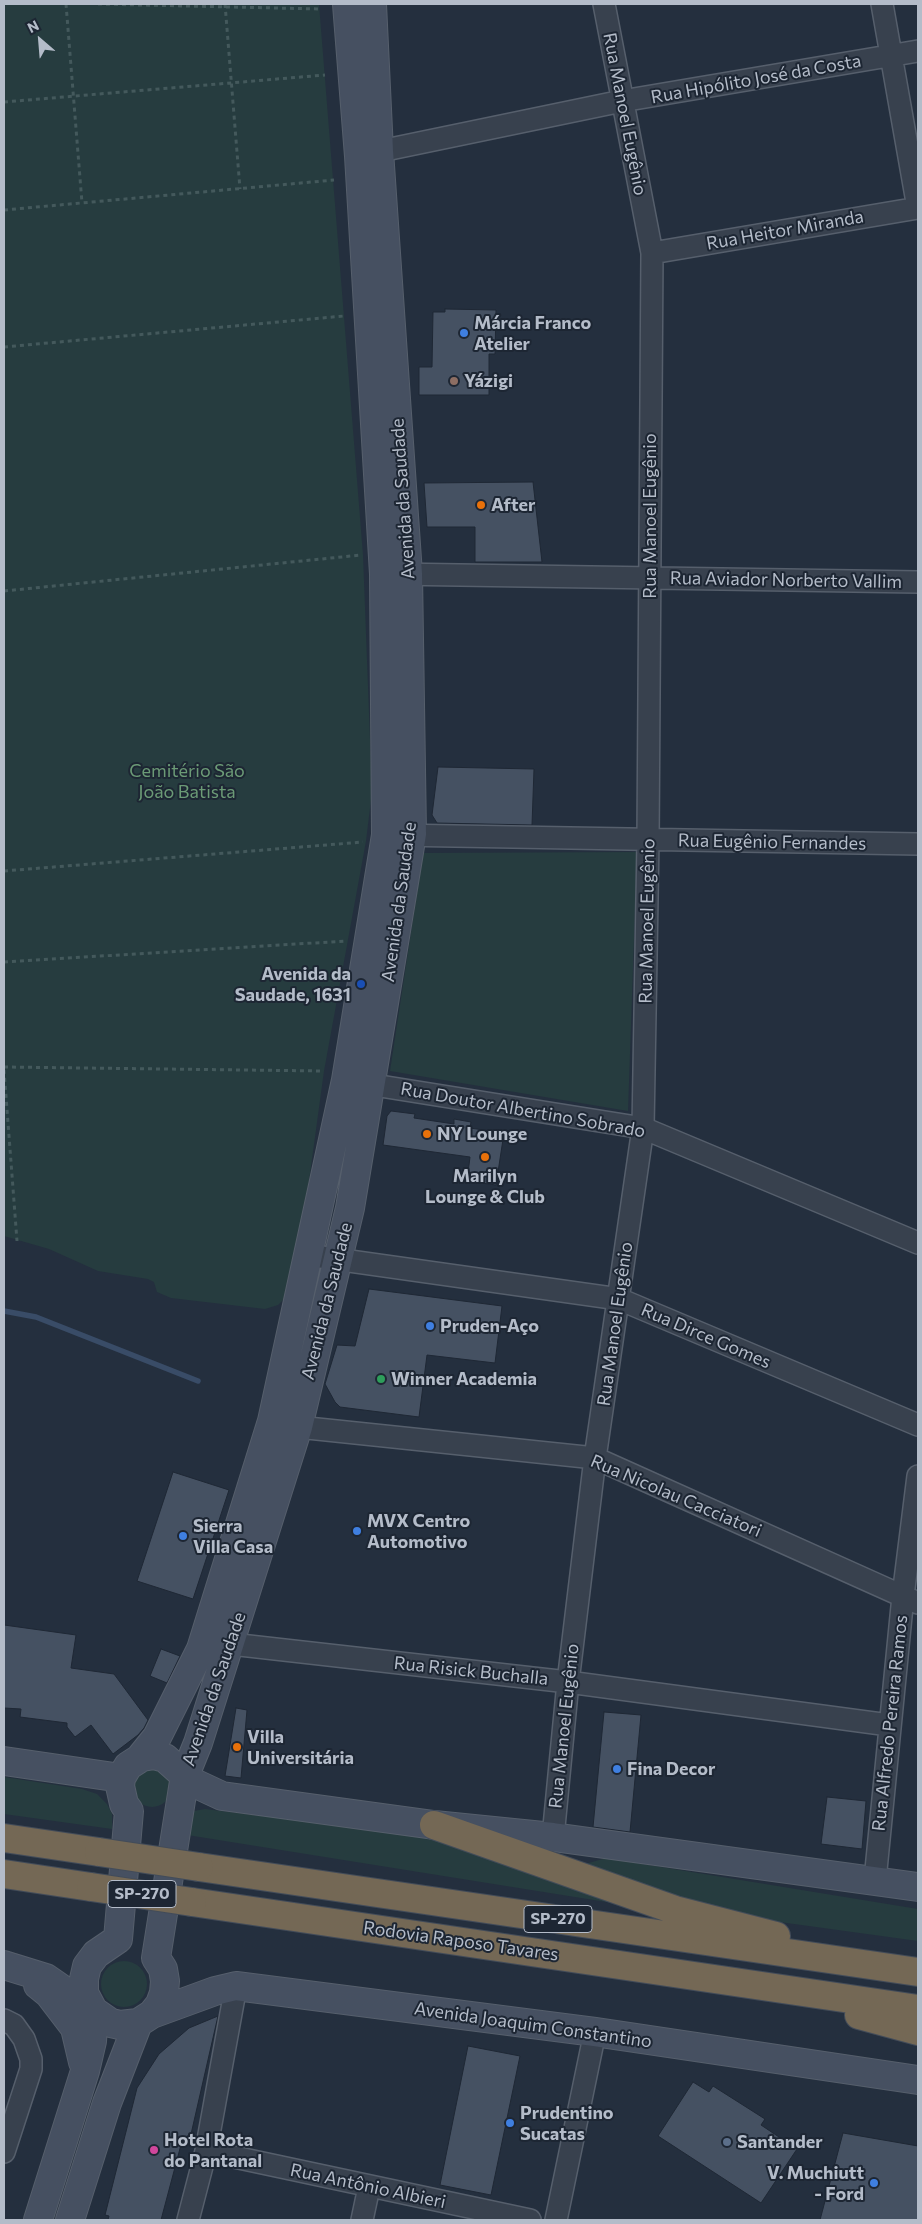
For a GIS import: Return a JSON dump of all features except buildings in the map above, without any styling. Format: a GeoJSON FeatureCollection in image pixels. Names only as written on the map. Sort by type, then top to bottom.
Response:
{"type":"FeatureCollection","features":[{"type":"Feature","properties":{"kind":"highway"},"geometry":{"type":"LineString","coordinates":[[434,1825],[675,1910],[918,1971]]}},
{"type":"Feature","properties":{"kind":"highway","name":"Rodovia Raposo Tavares"},"geometry":{"type":"LineString","coordinates":[[4,1838],[918,1971]]}},
{"type":"Feature","properties":{"kind":"highway","name":"Rodovia Raposo Tavares"},"geometry":{"type":"LineString","coordinates":[[4,1874],[918,2009]]}},
{"type":"Feature","properties":{"kind":"highway"},"geometry":{"type":"LineString","coordinates":[[717,1979],[918,2031]]}},
{"type":"Feature","properties":{"kind":"street","name":"Avenida da Saudade"},"geometry":{"type":"LineString","coordinates":[[121,1778],[128,1766],[140,1758],[157,1737],[201,1649],[272,1421],[347,1079],[388,837],[396,574],[369,153],[347,4]]}},
{"type":"Feature","properties":{"kind":"street","name":"Avenida da Saudade"},"geometry":{"type":"LineString","coordinates":[[369,153],[372,4]]}},
{"type":"Feature","properties":{"kind":"street","name":"Rua Manoel Eugênio"},"geometry":{"type":"LineString","coordinates":[[553,1837],[568,1682],[596,1458],[643,1128],[648,841],[652,253],[604,4]]}},
{"type":"Feature","properties":{"kind":"street"},"geometry":{"type":"LineString","coordinates":[[882,4],[918,208]]}},
{"type":"Feature","properties":{"kind":"street","name":"Rua Hipólito José da Costa"},"geometry":{"type":"LineString","coordinates":[[369,153],[622,101],[918,50]]}},
{"type":"Feature","properties":{"kind":"street","name":"Rua Heitor Miranda"},"geometry":{"type":"LineString","coordinates":[[652,253],[918,208]]}},
{"type":"Feature","properties":{"kind":"street","name":"Rua Aviador Norberto Vallim"},"geometry":{"type":"LineString","coordinates":[[396,574],[918,582]]}},
{"type":"Feature","properties":{"kind":"street","name":"Rua Eugênio Fernandes"},"geometry":{"type":"LineString","coordinates":[[388,837],[918,844]]}},
{"type":"Feature","properties":{"kind":"street","name":"Avenida da Saudade"},"geometry":{"type":"LineString","coordinates":[[70,2220],[107,2103],[145,2018],[160,2004],[164,1993],[163,1969],[156,1958],[185,1775],[198,1743],[210,1700],[231,1644],[298,1427],[350,1208],[347,1079]]}},
{"type":"Feature","properties":{"kind":"street","name":"Rua Doutor Albertino Sobrado"},"geometry":{"type":"LineString","coordinates":[[347,1079],[643,1128],[918,1243]]}},
{"type":"Feature","properties":{"kind":"street","name":"Rua Dirce Gomes"},"geometry":{"type":"LineString","coordinates":[[308,1255],[619,1299],[918,1425]]}},
{"type":"Feature","properties":{"kind":"street","name":"Rua Nicolau Cacciatori"},"geometry":{"type":"LineString","coordinates":[[272,1421],[298,1427],[596,1458],[911,1599]]}},
{"type":"Feature","properties":{"kind":"street","name":"Rua Alfredo Pereira Ramos"},"geometry":{"type":"LineString","coordinates":[[874,1880],[889,1725],[911,1599],[918,1476]]}},
{"type":"Feature","properties":{"kind":"street"},"geometry":{"type":"LineString","coordinates":[[231,1549],[260,1550]]}},
{"type":"Feature","properties":{"kind":"street","name":"Rua Risick Buchalla"},"geometry":{"type":"LineString","coordinates":[[201,1649],[231,1644],[568,1682],[889,1725]]}},
{"type":"Feature","properties":{"kind":"street"},"geometry":{"type":"LineString","coordinates":[[140,1758],[154,1755],[165,1758],[205,1790],[222,1796],[434,1825],[553,1837],[874,1880],[918,1888]]}},
{"type":"Feature","properties":{"kind":"street"},"geometry":{"type":"LineString","coordinates":[[4,1760],[121,1778],[120,1795],[129,1811],[118,1939],[96,1954],[87,1966],[84,1979],[84,1993],[94,2012],[92,2041],[85,2071],[38,2220]]}},
{"type":"Feature","properties":{"kind":"street"},"geometry":{"type":"LineString","coordinates":[[12,1967],[49,1994],[75,2028],[85,2071]]}},
{"type":"Feature","properties":{"kind":"street","name":"Avenida Joaquim Constantino"},"geometry":{"type":"LineString","coordinates":[[12,1967],[46,1978],[111,2023],[120,2025],[145,2018],[215,1991],[236,1986],[595,2032],[918,2080]]}},
{"type":"Feature","properties":{"kind":"street"},"geometry":{"type":"LineString","coordinates":[[188,2220],[206,2151],[236,1986]]}},
{"type":"Feature","properties":{"kind":"street"},"geometry":{"type":"LineString","coordinates":[[4,2020],[14,2025],[24,2039],[31,2059],[31,2069],[4,2152]]}},
{"type":"Feature","properties":{"kind":"street"},"geometry":{"type":"LineString","coordinates":[[556,2220],[595,2032]]}},
{"type":"Feature","properties":{"kind":"street","name":"Rua Antônio Albieri"},"geometry":{"type":"LineString","coordinates":[[206,2151],[530,2220]]}},
{"type":"Feature","properties":{"kind":"street"},"geometry":{"type":"LineString","coordinates":[[362,2220],[369,2187]]}},
{"type":"Feature","properties":{"kind":"path"},"geometry":{"type":"LineString","coordinates":[[66,4],[82,203]]}},
{"type":"Feature","properties":{"kind":"path"},"geometry":{"type":"LineString","coordinates":[[98,4],[225,5],[320,9]]}},
{"type":"Feature","properties":{"kind":"path"},"geometry":{"type":"LineString","coordinates":[[225,5],[240,189]]}},
{"type":"Feature","properties":{"kind":"path"},"geometry":{"type":"LineString","coordinates":[[4,102],[325,75]]}},
{"type":"Feature","properties":{"kind":"path"},"geometry":{"type":"LineString","coordinates":[[4,210],[334,180]]}},
{"type":"Feature","properties":{"kind":"path"},"geometry":{"type":"LineString","coordinates":[[4,347],[344,316]]}},
{"type":"Feature","properties":{"kind":"path"},"geometry":{"type":"LineString","coordinates":[[4,590],[363,555]]}},
{"type":"Feature","properties":{"kind":"path"},"geometry":{"type":"LineString","coordinates":[[4,871],[388,837]]}},
{"type":"Feature","properties":{"kind":"path"},"geometry":{"type":"LineString","coordinates":[[4,962],[347,941]]}},
{"type":"Feature","properties":{"kind":"path"},"geometry":{"type":"LineString","coordinates":[[17,1241],[4,1068],[347,1079]]}},
{"type":"Feature","properties":{"kind":"green space","name":"Cemitério São João Batista"},"geometry":{"type":"Polygon","coordinates":[[[4,4],[319,4],[363,555],[372,792],[366,841],[324,1071],[296,1276],[286,1297],[278,1305],[265,1309],[171,1298],[157,1292],[154,1282],[148,1279],[98,1271],[49,1249],[4,1236],[4,4]]]}},
{"type":"Feature","properties":{"kind":"green space"},"geometry":{"type":"Polygon","coordinates":[[[637,852],[628,1111],[390,1071],[423,853],[637,852]]]}},
{"type":"Feature","properties":{"kind":"green space"},"geometry":{"type":"Polygon","coordinates":[[[152,1769],[165,1775],[171,1788],[165,1801],[152,1807],[139,1801],[133,1788],[139,1775],[152,1769]]]}},
{"type":"Feature","properties":{"kind":"green space"},"geometry":{"type":"Polygon","coordinates":[[[4,1777],[82,1789],[97,1794],[107,1804],[112,1814],[112,1829],[4,1814],[4,1777]]]}},
{"type":"Feature","properties":{"kind":"green space"},"geometry":{"type":"Polygon","coordinates":[[[205,1809],[432,1837],[650,1909],[181,1834],[182,1818],[194,1811],[205,1809]]]}},
{"type":"Feature","properties":{"kind":"green space"},"geometry":{"type":"Polygon","coordinates":[[[606,1858],[918,1909],[918,1941],[765,1920],[678,1899],[578,1866],[606,1858]]]}},
{"type":"Feature","properties":{"kind":"green space"},"geometry":{"type":"Polygon","coordinates":[[[119,1961],[129,1961],[143,1971],[147,1984],[143,1997],[137,2003],[129,2007],[119,2007],[105,1997],[101,1989],[101,1979],[111,1965],[119,1961]]]}},
{"type":"Feature","properties":{"kind":"waterway"},"geometry":{"type":"LineString","coordinates":[[4,1311],[36,1317],[198,1381]]}},
{"type":"Feature","properties":{"kind":"place","name":"Márcia Franco Atelier"},"geometry":{"type":"Point","coordinates":[464,333]}},
{"type":"Feature","properties":{"kind":"place","name":"Yázigi"},"geometry":{"type":"Point","coordinates":[454,381]}},
{"type":"Feature","properties":{"kind":"place","name":"After"},"geometry":{"type":"Point","coordinates":[481,505]}},
{"type":"Feature","properties":{"kind":"place","name":"Avenida da Saudade, 1631"},"geometry":{"type":"Point","coordinates":[361,984]}},
{"type":"Feature","properties":{"kind":"place","name":"NY Lounge"},"geometry":{"type":"Point","coordinates":[427,1134]}},
{"type":"Feature","properties":{"kind":"place","name":"Marilyn Lounge & Club"},"geometry":{"type":"Point","coordinates":[485,1157]}},
{"type":"Feature","properties":{"kind":"place","name":"Pruden-Aço"},"geometry":{"type":"Point","coordinates":[430,1326]}},
{"type":"Feature","properties":{"kind":"place","name":"Winner Academia"},"geometry":{"type":"Point","coordinates":[381,1379]}},
{"type":"Feature","properties":{"kind":"place","name":"MVX Centro Automotivo"},"geometry":{"type":"Point","coordinates":[357,1531]}},
{"type":"Feature","properties":{"kind":"place","name":"Sierra Villa Casa"},"geometry":{"type":"Point","coordinates":[183,1536]}},
{"type":"Feature","properties":{"kind":"place","name":"Villa Universitária"},"geometry":{"type":"Point","coordinates":[237,1747]}},
{"type":"Feature","properties":{"kind":"place","name":"Fina Decor"},"geometry":{"type":"Point","coordinates":[617,1769]}},
{"type":"Feature","properties":{"kind":"place","name":"Prudentino Sucatas"},"geometry":{"type":"Point","coordinates":[510,2123]}},
{"type":"Feature","properties":{"kind":"place","name":"Santander"},"geometry":{"type":"Point","coordinates":[727,2142]}},
{"type":"Feature","properties":{"kind":"place","name":"Hotel Rota do Pantanal"},"geometry":{"type":"Point","coordinates":[154,2150]}},
{"type":"Feature","properties":{"kind":"place","name":"V. Muchiutt - Ford"},"geometry":{"type":"Point","coordinates":[874,2183]}}]}
